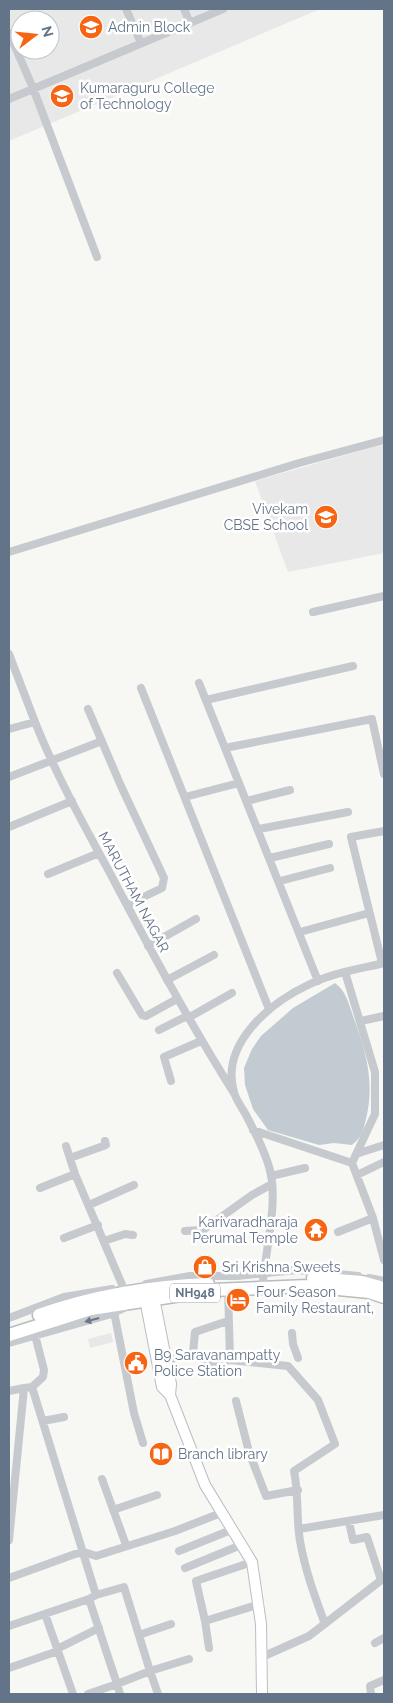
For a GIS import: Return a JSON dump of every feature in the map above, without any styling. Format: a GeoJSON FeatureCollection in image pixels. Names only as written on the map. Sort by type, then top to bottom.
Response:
{"type":"FeatureCollection","features":[{"type":"Feature","properties":{"kind":"highway","name":"NH948"},"geometry":{"type":"LineString","coordinates":[[9,1335],[91,1308],[185,1285],[264,1277],[362,1282],[384,1288]]}},
{"type":"Feature","properties":{"kind":"highway","name":"NH948"},"geometry":{"type":"LineString","coordinates":[[9,1326],[90,1299],[228,1289],[308,1286],[369,1292],[384,1297]]}},
{"type":"Feature","properties":{"kind":"main road"},"geometry":{"type":"LineString","coordinates":[[146,1296],[166,1361],[171,1384],[170,1395]]}},
{"type":"Feature","properties":{"kind":"main road"},"geometry":{"type":"LineString","coordinates":[[146,1296],[162,1387],[170,1395],[205,1485],[252,1562],[260,1604],[262,1694]]}},
{"type":"Feature","properties":{"kind":"street"},"geometry":{"type":"LineString","coordinates":[[126,9],[141,43]]}},
{"type":"Feature","properties":{"kind":"street"},"geometry":{"type":"LineString","coordinates":[[184,9],[190,23]]}},
{"type":"Feature","properties":{"kind":"street"},"geometry":{"type":"LineString","coordinates":[[9,98],[223,9]]}},
{"type":"Feature","properties":{"kind":"street"},"geometry":{"type":"LineString","coordinates":[[9,34],[33,88],[97,257]]}},
{"type":"Feature","properties":{"kind":"street"},"geometry":{"type":"LineString","coordinates":[[9,552],[299,463],[384,440]]}},
{"type":"Feature","properties":{"kind":"street"},"geometry":{"type":"LineString","coordinates":[[314,612],[384,596]]}},
{"type":"Feature","properties":{"kind":"street","name":"MARUTHAM NAGAR"},"geometry":{"type":"LineString","coordinates":[[9,654],[13,676],[35,722],[50,760],[177,999],[234,1092]]}},
{"type":"Feature","properties":{"kind":"street"},"geometry":{"type":"LineString","coordinates":[[206,700],[352,666]]}},
{"type":"Feature","properties":{"kind":"street"},"geometry":{"type":"LineString","coordinates":[[198,683],[280,881],[318,981]]}},
{"type":"Feature","properties":{"kind":"street"},"geometry":{"type":"LineString","coordinates":[[141,688],[269,1009]]}},
{"type":"Feature","properties":{"kind":"street"},"geometry":{"type":"LineString","coordinates":[[88,709],[164,878],[162,888],[126,905]]}},
{"type":"Feature","properties":{"kind":"street"},"geometry":{"type":"LineString","coordinates":[[225,748],[372,719],[384,774]]}},
{"type":"Feature","properties":{"kind":"street"},"geometry":{"type":"LineString","coordinates":[[9,730],[35,722]]}},
{"type":"Feature","properties":{"kind":"street"},"geometry":{"type":"LineString","coordinates":[[9,777],[102,741]]}},
{"type":"Feature","properties":{"kind":"street"},"geometry":{"type":"LineString","coordinates":[[185,797],[240,783]]}},
{"type":"Feature","properties":{"kind":"street"},"geometry":{"type":"LineString","coordinates":[[247,800],[290,790]]}},
{"type":"Feature","properties":{"kind":"street"},"geometry":{"type":"LineString","coordinates":[[9,827],[72,801]]}},
{"type":"Feature","properties":{"kind":"street"},"geometry":{"type":"LineString","coordinates":[[259,830],[348,812]]}},
{"type":"Feature","properties":{"kind":"street"},"geometry":{"type":"LineString","coordinates":[[264,1277],[272,1180],[253,1130],[234,1092],[233,1062],[241,1041],[269,1009],[308,985],[345,972],[383,963],[351,837],[384,831]]}},
{"type":"Feature","properties":{"kind":"street"},"geometry":{"type":"LineString","coordinates":[[270,858],[330,844]]}},
{"type":"Feature","properties":{"kind":"street"},"geometry":{"type":"LineString","coordinates":[[48,874],[99,853]]}},
{"type":"Feature","properties":{"kind":"street"},"geometry":{"type":"LineString","coordinates":[[280,881],[330,868]]}},
{"type":"Feature","properties":{"kind":"street"},"geometry":{"type":"LineString","coordinates":[[300,932],[369,913]]}},
{"type":"Feature","properties":{"kind":"street"},"geometry":{"type":"LineString","coordinates":[[148,946],[196,919]]}},
{"type":"Feature","properties":{"kind":"street"},"geometry":{"type":"LineString","coordinates":[[167,980],[214,954]]}},
{"type":"Feature","properties":{"kind":"street"},"geometry":{"type":"LineString","coordinates":[[345,972],[375,1072],[375,1114],[359,1153],[352,1163]]}},
{"type":"Feature","properties":{"kind":"street"},"geometry":{"type":"LineString","coordinates":[[117,973],[142,1016],[146,1016],[177,999]]}},
{"type":"Feature","properties":{"kind":"street"},"geometry":{"type":"LineString","coordinates":[[159,1030],[188,1017],[232,993]]}},
{"type":"Feature","properties":{"kind":"street"},"geometry":{"type":"LineString","coordinates":[[361,1022],[384,1016]]}},
{"type":"Feature","properties":{"kind":"street"},"geometry":{"type":"LineString","coordinates":[[171,1081],[164,1058],[201,1041]]}},
{"type":"Feature","properties":{"kind":"street"},"geometry":{"type":"LineString","coordinates":[[375,1072],[384,1069]]}},
{"type":"Feature","properties":{"kind":"street"},"geometry":{"type":"LineString","coordinates":[[375,1096],[384,1094]]}},
{"type":"Feature","properties":{"kind":"street"},"geometry":{"type":"LineString","coordinates":[[253,1130],[352,1163],[373,1218],[384,1260]]}},
{"type":"Feature","properties":{"kind":"street"},"geometry":{"type":"LineString","coordinates":[[70,1158],[106,1145],[106,1141]]}},
{"type":"Feature","properties":{"kind":"street"},"geometry":{"type":"LineString","coordinates":[[66,1146],[75,1174],[123,1287]]}},
{"type":"Feature","properties":{"kind":"street"},"geometry":{"type":"LineString","coordinates":[[359,1153],[384,1146]]}},
{"type":"Feature","properties":{"kind":"street"},"geometry":{"type":"LineString","coordinates":[[357,1175],[384,1162]]}},
{"type":"Feature","properties":{"kind":"street"},"geometry":{"type":"LineString","coordinates":[[185,1231],[203,1230],[272,1180],[305,1168]]}},
{"type":"Feature","properties":{"kind":"street"},"geometry":{"type":"LineString","coordinates":[[40,1188],[75,1174]]}},
{"type":"Feature","properties":{"kind":"street"},"geometry":{"type":"LineString","coordinates":[[89,1204],[134,1185]]}},
{"type":"Feature","properties":{"kind":"street"},"geometry":{"type":"LineString","coordinates":[[338,1232],[373,1218]]}},
{"type":"Feature","properties":{"kind":"street"},"geometry":{"type":"LineString","coordinates":[[64,1238],[98,1225]]}},
{"type":"Feature","properties":{"kind":"street"},"geometry":{"type":"LineString","coordinates":[[104,1241],[126,1234],[133,1235]]}},
{"type":"Feature","properties":{"kind":"street"},"geometry":{"type":"LineString","coordinates":[[9,1318],[64,1297],[190,1276],[264,1277],[297,1270],[335,1272],[384,1281]]}},
{"type":"Feature","properties":{"kind":"street"},"geometry":{"type":"LineString","coordinates":[[228,1289],[230,1360]]}},
{"type":"Feature","properties":{"kind":"street"},"geometry":{"type":"LineString","coordinates":[[9,1343],[114,1312],[146,1296]]}},
{"type":"Feature","properties":{"kind":"street"},"geometry":{"type":"LineString","coordinates":[[114,1312],[134,1413],[143,1443]]}},
{"type":"Feature","properties":{"kind":"street"},"geometry":{"type":"LineString","coordinates":[[193,1353],[195,1332],[228,1320]]}},
{"type":"Feature","properties":{"kind":"street"},"geometry":{"type":"LineString","coordinates":[[288,1366],[301,1356],[293,1344],[292,1333]]}},
{"type":"Feature","properties":{"kind":"street"},"geometry":{"type":"LineString","coordinates":[[9,1391],[28,1387],[43,1377],[44,1370],[35,1335]]}},
{"type":"Feature","properties":{"kind":"street"},"geometry":{"type":"LineString","coordinates":[[166,1361],[193,1353],[209,1363],[230,1360],[288,1366],[318,1400],[335,1444],[294,1471],[298,1490],[299,1529],[310,1582],[325,1624]]}},
{"type":"Feature","properties":{"kind":"street"},"geometry":{"type":"LineString","coordinates":[[28,1387],[43,1421],[96,1595]]}},
{"type":"Feature","properties":{"kind":"street"},"geometry":{"type":"LineString","coordinates":[[9,1540],[28,1387]]}},
{"type":"Feature","properties":{"kind":"street"},"geometry":{"type":"LineString","coordinates":[[236,1401],[249,1452],[266,1496],[298,1490]]}},
{"type":"Feature","properties":{"kind":"street"},"geometry":{"type":"LineString","coordinates":[[43,1421],[64,1417]]}},
{"type":"Feature","properties":{"kind":"street"},"geometry":{"type":"LineString","coordinates":[[102,1479],[126,1545]]}},
{"type":"Feature","properties":{"kind":"street"},"geometry":{"type":"LineString","coordinates":[[113,1510],[157,1495]]}},
{"type":"Feature","properties":{"kind":"street"},"geometry":{"type":"LineString","coordinates":[[9,1578],[84,1552],[96,1556],[175,1531],[221,1513]]}},
{"type":"Feature","properties":{"kind":"street"},"geometry":{"type":"LineString","coordinates":[[299,1529],[384,1515]]}},
{"type":"Feature","properties":{"kind":"street"},"geometry":{"type":"LineString","coordinates":[[262,1657],[295,1644],[325,1624],[383,1579],[367,1537],[353,1540],[349,1522]]}},
{"type":"Feature","properties":{"kind":"street"},"geometry":{"type":"LineString","coordinates":[[179,1551],[231,1530]]}},
{"type":"Feature","properties":{"kind":"street"},"geometry":{"type":"LineString","coordinates":[[185,1568],[241,1545]]}},
{"type":"Feature","properties":{"kind":"street"},"geometry":{"type":"LineString","coordinates":[[209,1648],[206,1621],[196,1582],[252,1562]]}},
{"type":"Feature","properties":{"kind":"street"},"geometry":{"type":"LineString","coordinates":[[9,1626],[124,1587],[158,1694]]}},
{"type":"Feature","properties":{"kind":"street"},"geometry":{"type":"LineString","coordinates":[[89,1600],[120,1694]]}},
{"type":"Feature","properties":{"kind":"street"},"geometry":{"type":"LineString","coordinates":[[206,1621],[260,1604]]}},
{"type":"Feature","properties":{"kind":"street"},"geometry":{"type":"LineString","coordinates":[[45,1614],[73,1694]]}},
{"type":"Feature","properties":{"kind":"street"},"geometry":{"type":"LineString","coordinates":[[139,1635],[172,1624]]}},
{"type":"Feature","properties":{"kind":"street"},"geometry":{"type":"LineString","coordinates":[[9,1668],[58,1650],[99,1628]]}},
{"type":"Feature","properties":{"kind":"street"},"geometry":{"type":"LineString","coordinates":[[375,1644],[384,1638]]}},
{"type":"Feature","properties":{"kind":"street"},"geometry":{"type":"LineString","coordinates":[[88,1694],[189,1659]]}},
{"type":"Feature","properties":{"kind":"street"},"geometry":{"type":"LineString","coordinates":[[371,1694],[370,1686],[384,1680]]}},
{"type":"Feature","properties":{"kind":"shaded area","name":"Kumaraguru College of Technology"},"geometry":{"type":"Polygon","coordinates":[[[9,9],[320,9],[9,141],[9,9]]]}},
{"type":"Feature","properties":{"kind":"shaded area","name":"Vivekam CBSE School"},"geometry":{"type":"Polygon","coordinates":[[[384,444],[384,553],[288,572],[255,481],[384,444]]]}},
{"type":"Feature","properties":{"kind":"shaded area"},"geometry":{"type":"Polygon","coordinates":[[[335,983],[342,990],[348,1002],[362,1042],[368,1067],[369,1105],[363,1130],[352,1145],[334,1143],[319,1145],[268,1130],[253,1109],[245,1085],[244,1068],[252,1049],[261,1036],[293,1008],[335,983]]]}},
{"type":"Feature","properties":{"kind":"shaded area"},"geometry":{"type":"Polygon","coordinates":[[[111,1333],[113,1342],[90,1348],[88,1339],[111,1333]]]}},
{"type":"Feature","properties":{"kind":"place","name":"Admin Block"},"geometry":{"type":"Point","coordinates":[91,27]}},
{"type":"Feature","properties":{"kind":"place","name":"Kumaraguru College of Technology"},"geometry":{"type":"Point","coordinates":[62,96]}},
{"type":"Feature","properties":{"kind":"place","name":"Vivekam CBSE School"},"geometry":{"type":"Point","coordinates":[326,517]}},
{"type":"Feature","properties":{"kind":"place","name":"Karivaradharaja Perumal Temple"},"geometry":{"type":"Point","coordinates":[316,1230]}},
{"type":"Feature","properties":{"kind":"place","name":"Sri Krishna Sweets"},"geometry":{"type":"Point","coordinates":[205,1267]}},
{"type":"Feature","properties":{"kind":"place","name":"Four Season Family Restaurant,"},"geometry":{"type":"Point","coordinates":[238,1300]}},
{"type":"Feature","properties":{"kind":"place","name":"B9 Saravanampatty Police Station"},"geometry":{"type":"Point","coordinates":[136,1363]}},
{"type":"Feature","properties":{"kind":"place","name":"Branch library"},"geometry":{"type":"Point","coordinates":[161,1454]}}]}
